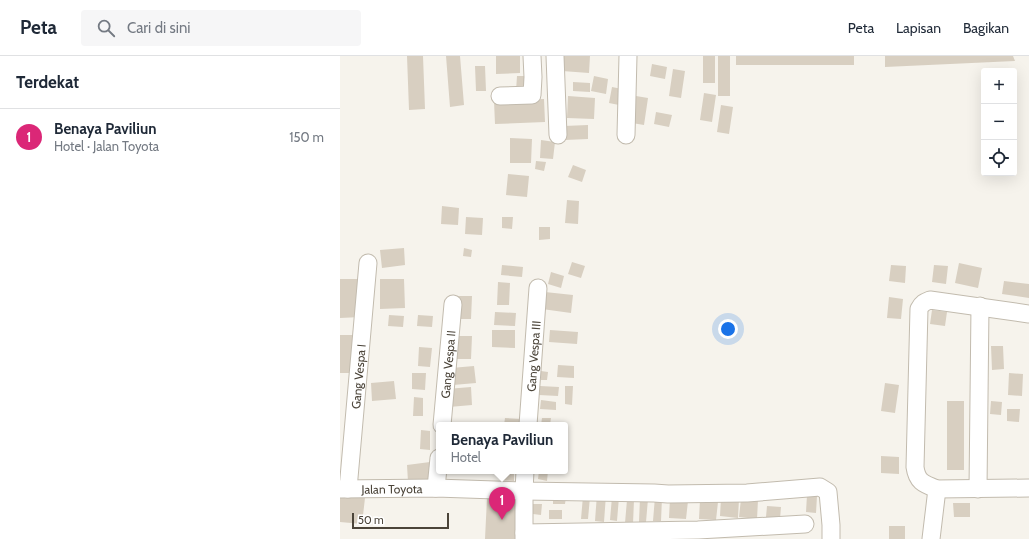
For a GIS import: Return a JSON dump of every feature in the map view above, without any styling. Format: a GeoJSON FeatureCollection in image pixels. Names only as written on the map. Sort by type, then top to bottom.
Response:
{"type":"FeatureCollection","features":[{"type":"Feature","properties":{"kind":"street"},"geometry":{"type":"LineString","coordinates":[[500,96],[532,95],[532,56]]}},
{"type":"Feature","properties":{"kind":"street"},"geometry":{"type":"LineString","coordinates":[[555,56],[558,136]]}},
{"type":"Feature","properties":{"kind":"street"},"geometry":{"type":"LineString","coordinates":[[626,135],[628,56]]}},
{"type":"Feature","properties":{"kind":"street","name":"Gang Vespa I"},"geometry":{"type":"LineString","coordinates":[[344,489],[368,263]]}},
{"type":"Feature","properties":{"kind":"street","name":"Gang Vespa III"},"geometry":{"type":"LineString","coordinates":[[528,422],[538,288]]}},
{"type":"Feature","properties":{"kind":"street"},"geometry":{"type":"LineString","coordinates":[[1029,314],[930,300],[924,302],[919,308],[915,467],[919,479],[924,484],[937,489],[1029,488]]}},
{"type":"Feature","properties":{"kind":"street","name":"Gang Vespa II"},"geometry":{"type":"LineString","coordinates":[[442,422],[453,304]]}},
{"type":"Feature","properties":{"kind":"street"},"geometry":{"type":"LineString","coordinates":[[978,489],[980,306]]}},
{"type":"Feature","properties":{"kind":"street"},"geometry":{"type":"LineString","coordinates":[[436,488],[437,474]]}},
{"type":"Feature","properties":{"kind":"street"},"geometry":{"type":"LineString","coordinates":[[525,474],[524,536],[698,535],[805,524]]}},
{"type":"Feature","properties":{"kind":"street","name":"Jalan Toyota"},"geometry":{"type":"LineString","coordinates":[[344,489],[436,488],[668,494],[747,493],[820,487],[828,492],[831,539]]}},
{"type":"Feature","properties":{"kind":"street"},"geometry":{"type":"LineString","coordinates":[[931,539],[937,489]]}},
{"type":"Feature","properties":{"kind":"building"},"geometry":{"type":"Polygon","coordinates":[[[407,56],[423,56],[425,109],[409,110],[407,56]]]}},
{"type":"Feature","properties":{"kind":"building"},"geometry":{"type":"Polygon","coordinates":[[[446,56],[460,56],[464,105],[450,107],[446,56]]]}},
{"type":"Feature","properties":{"kind":"building"},"geometry":{"type":"Polygon","coordinates":[[[496,56],[520,56],[520,73],[496,74],[496,56]]]}},
{"type":"Feature","properties":{"kind":"building"},"geometry":{"type":"Polygon","coordinates":[[[563,56],[590,56],[589,73],[562,71],[563,56]]]}},
{"type":"Feature","properties":{"kind":"building"},"geometry":{"type":"Polygon","coordinates":[[[703,56],[715,56],[715,83],[703,83],[703,56]]]}},
{"type":"Feature","properties":{"kind":"building"},"geometry":{"type":"Polygon","coordinates":[[[718,56],[730,56],[730,96],[718,96],[718,56]]]}},
{"type":"Feature","properties":{"kind":"building"},"geometry":{"type":"Polygon","coordinates":[[[736,56],[854,56],[854,65],[736,65],[736,56]]]}},
{"type":"Feature","properties":{"kind":"building"},"geometry":{"type":"Polygon","coordinates":[[[885,56],[1013,56],[1015,61],[885,67],[885,56]]]}},
{"type":"Feature","properties":{"kind":"building"},"geometry":{"type":"Polygon","coordinates":[[[652,64],[667,67],[665,79],[650,76],[652,64]]]}},
{"type":"Feature","properties":{"kind":"building"},"geometry":{"type":"Polygon","coordinates":[[[475,66],[485,66],[486,91],[476,91],[475,66]]]}},
{"type":"Feature","properties":{"kind":"building"},"geometry":{"type":"Polygon","coordinates":[[[673,69],[685,71],[681,98],[669,96],[673,69]]]}},
{"type":"Feature","properties":{"kind":"building"},"geometry":{"type":"Polygon","coordinates":[[[517,76],[530,76],[530,91],[516,91],[517,76]]]}},
{"type":"Feature","properties":{"kind":"building"},"geometry":{"type":"Polygon","coordinates":[[[594,76],[608,79],[606,94],[591,91],[594,76]]]}},
{"type":"Feature","properties":{"kind":"building"},"geometry":{"type":"Polygon","coordinates":[[[573,82],[590,83],[590,92],[573,91],[573,82]]]}},
{"type":"Feature","properties":{"kind":"building"},"geometry":{"type":"Polygon","coordinates":[[[612,87],[627,90],[624,106],[609,103],[612,87]]]}},
{"type":"Feature","properties":{"kind":"building"},"geometry":{"type":"Polygon","coordinates":[[[704,93],[716,95],[712,122],[700,120],[704,93]]]}},
{"type":"Feature","properties":{"kind":"building"},"geometry":{"type":"Polygon","coordinates":[[[568,96],[595,98],[594,119],[567,118],[568,96]]]}},
{"type":"Feature","properties":{"kind":"building"},"geometry":{"type":"Polygon","coordinates":[[[636,96],[648,98],[644,125],[632,123],[636,96]]]}},
{"type":"Feature","properties":{"kind":"building"},"geometry":{"type":"Polygon","coordinates":[[[544,99],[545,122],[495,124],[494,101],[544,99]]]}},
{"type":"Feature","properties":{"kind":"building"},"geometry":{"type":"Polygon","coordinates":[[[721,105],[733,107],[729,134],[717,132],[721,105]]]}},
{"type":"Feature","properties":{"kind":"building"},"geometry":{"type":"Polygon","coordinates":[[[656,112],[672,115],[669,127],[654,124],[656,112]]]}},
{"type":"Feature","properties":{"kind":"building"},"geometry":{"type":"Polygon","coordinates":[[[588,125],[588,139],[565,140],[564,126],[588,125]]]}},
{"type":"Feature","properties":{"kind":"building"},"geometry":{"type":"Polygon","coordinates":[[[510,138],[532,139],[531,163],[510,163],[510,138]]]}},
{"type":"Feature","properties":{"kind":"building"},"geometry":{"type":"Polygon","coordinates":[[[541,140],[555,142],[553,159],[540,158],[541,140]]]}},
{"type":"Feature","properties":{"kind":"building"},"geometry":{"type":"Polygon","coordinates":[[[536,161],[546,162],[544,171],[535,169],[536,161]]]}},
{"type":"Feature","properties":{"kind":"building"},"geometry":{"type":"Polygon","coordinates":[[[573,165],[586,170],[582,182],[568,177],[573,165]]]}},
{"type":"Feature","properties":{"kind":"building"},"geometry":{"type":"Polygon","coordinates":[[[508,174],[529,176],[527,197],[506,195],[508,174]]]}},
{"type":"Feature","properties":{"kind":"building"},"geometry":{"type":"Polygon","coordinates":[[[567,200],[579,201],[578,224],[565,223],[567,200]]]}},
{"type":"Feature","properties":{"kind":"building"},"geometry":{"type":"Polygon","coordinates":[[[442,206],[459,208],[458,225],[441,224],[442,206]]]}},
{"type":"Feature","properties":{"kind":"building"},"geometry":{"type":"Polygon","coordinates":[[[466,217],[483,218],[482,235],[465,234],[466,217]]]}},
{"type":"Feature","properties":{"kind":"building"},"geometry":{"type":"Polygon","coordinates":[[[502,217],[513,217],[512,229],[502,228],[502,217]]]}},
{"type":"Feature","properties":{"kind":"building"},"geometry":{"type":"Polygon","coordinates":[[[539,227],[550,227],[550,239],[539,240],[539,227]]]}},
{"type":"Feature","properties":{"kind":"building"},"geometry":{"type":"Polygon","coordinates":[[[404,248],[405,265],[382,268],[380,250],[404,248]]]}},
{"type":"Feature","properties":{"kind":"building"},"geometry":{"type":"Polygon","coordinates":[[[464,248],[472,250],[471,257],[463,256],[464,248]]]}},
{"type":"Feature","properties":{"kind":"building"},"geometry":{"type":"Polygon","coordinates":[[[572,262],[585,266],[581,278],[568,274],[572,262]]]}},
{"type":"Feature","properties":{"kind":"building"},"geometry":{"type":"Polygon","coordinates":[[[959,263],[982,268],[978,288],[955,283],[959,263]]]}},
{"type":"Feature","properties":{"kind":"building"},"geometry":{"type":"Polygon","coordinates":[[[502,265],[523,267],[522,277],[501,275],[502,265]]]}},
{"type":"Feature","properties":{"kind":"building"},"geometry":{"type":"Polygon","coordinates":[[[891,265],[906,266],[905,283],[889,281],[891,265]]]}},
{"type":"Feature","properties":{"kind":"building"},"geometry":{"type":"Polygon","coordinates":[[[934,265],[948,266],[946,284],[932,282],[934,265]]]}},
{"type":"Feature","properties":{"kind":"building"},"geometry":{"type":"Polygon","coordinates":[[[551,272],[564,276],[561,288],[548,284],[551,272]]]}},
{"type":"Feature","properties":{"kind":"building"},"geometry":{"type":"Polygon","coordinates":[[[340,279],[361,279],[361,317],[340,318],[340,279]]]}},
{"type":"Feature","properties":{"kind":"building"},"geometry":{"type":"Polygon","coordinates":[[[380,279],[404,279],[405,308],[380,309],[380,279]]]}},
{"type":"Feature","properties":{"kind":"building"},"geometry":{"type":"Polygon","coordinates":[[[1004,281],[1029,284],[1029,298],[1002,294],[1004,281]]]}},
{"type":"Feature","properties":{"kind":"building"},"geometry":{"type":"Polygon","coordinates":[[[498,282],[510,283],[509,305],[497,305],[498,282]]]}},
{"type":"Feature","properties":{"kind":"building"},"geometry":{"type":"Polygon","coordinates":[[[545,292],[573,295],[571,313],[542,309],[545,292]]]}},
{"type":"Feature","properties":{"kind":"building"},"geometry":{"type":"Polygon","coordinates":[[[458,296],[472,296],[471,319],[458,319],[458,296]]]}},
{"type":"Feature","properties":{"kind":"building"},"geometry":{"type":"Polygon","coordinates":[[[889,297],[903,299],[901,319],[887,318],[889,297]]]}},
{"type":"Feature","properties":{"kind":"building"},"geometry":{"type":"Polygon","coordinates":[[[932,310],[947,312],[945,326],[930,324],[932,310]]]}},
{"type":"Feature","properties":{"kind":"building"},"geometry":{"type":"Polygon","coordinates":[[[495,312],[516,313],[515,326],[494,325],[495,312]]]}},
{"type":"Feature","properties":{"kind":"building"},"geometry":{"type":"Polygon","coordinates":[[[389,315],[404,316],[403,327],[388,326],[389,315]]]}},
{"type":"Feature","properties":{"kind":"building"},"geometry":{"type":"Polygon","coordinates":[[[418,315],[433,316],[432,327],[417,326],[418,315]]]}},
{"type":"Feature","properties":{"kind":"building"},"geometry":{"type":"Polygon","coordinates":[[[492,330],[515,330],[515,348],[492,347],[492,330]]]}},
{"type":"Feature","properties":{"kind":"building"},"geometry":{"type":"Polygon","coordinates":[[[550,330],[578,332],[577,344],[549,342],[550,330]]]}},
{"type":"Feature","properties":{"kind":"building"},"geometry":{"type":"Polygon","coordinates":[[[340,335],[358,335],[358,373],[340,373],[340,335]]]}},
{"type":"Feature","properties":{"kind":"building"},"geometry":{"type":"Polygon","coordinates":[[[458,336],[472,336],[471,359],[457,359],[458,336]]]}},
{"type":"Feature","properties":{"kind":"building"},"geometry":{"type":"Polygon","coordinates":[[[991,346],[1003,346],[1004,369],[992,370],[991,346]]]}},
{"type":"Feature","properties":{"kind":"building"},"geometry":{"type":"Polygon","coordinates":[[[419,347],[432,348],[430,367],[418,366],[419,347]]]}},
{"type":"Feature","properties":{"kind":"building"},"geometry":{"type":"Polygon","coordinates":[[[558,365],[574,366],[574,378],[557,377],[558,365]]]}},
{"type":"Feature","properties":{"kind":"building"},"geometry":{"type":"Polygon","coordinates":[[[474,366],[476,383],[453,385],[451,368],[474,366]]]}},
{"type":"Feature","properties":{"kind":"building"},"geometry":{"type":"Polygon","coordinates":[[[541,371],[548,372],[547,380],[541,380],[541,371]]]}},
{"type":"Feature","properties":{"kind":"building"},"geometry":{"type":"Polygon","coordinates":[[[412,373],[426,373],[425,390],[412,389],[412,373]]]}},
{"type":"Feature","properties":{"kind":"building"},"geometry":{"type":"Polygon","coordinates":[[[1009,373],[1023,374],[1022,396],[1008,395],[1009,373]]]}},
{"type":"Feature","properties":{"kind":"building"},"geometry":{"type":"Polygon","coordinates":[[[394,381],[396,399],[372,401],[371,383],[394,381]]]}},
{"type":"Feature","properties":{"kind":"building"},"geometry":{"type":"Polygon","coordinates":[[[885,383],[899,385],[895,413],[881,411],[885,383]]]}},
{"type":"Feature","properties":{"kind":"building"},"geometry":{"type":"Polygon","coordinates":[[[540,386],[559,387],[558,396],[539,395],[540,386]]]}},
{"type":"Feature","properties":{"kind":"building"},"geometry":{"type":"Polygon","coordinates":[[[565,386],[573,386],[572,405],[565,404],[565,386]]]}},
{"type":"Feature","properties":{"kind":"building"},"geometry":{"type":"Polygon","coordinates":[[[471,387],[472,405],[449,407],[447,389],[471,387]]]}},
{"type":"Feature","properties":{"kind":"building"},"geometry":{"type":"Polygon","coordinates":[[[414,397],[423,398],[423,416],[413,416],[414,397]]]}},
{"type":"Feature","properties":{"kind":"building"},"geometry":{"type":"Polygon","coordinates":[[[541,400],[556,402],[556,410],[540,409],[541,400]]]}},
{"type":"Feature","properties":{"kind":"building"},"geometry":{"type":"Polygon","coordinates":[[[947,401],[964,401],[964,470],[947,470],[947,401]]]}},
{"type":"Feature","properties":{"kind":"building"},"geometry":{"type":"Polygon","coordinates":[[[991,401],[1002,402],[1001,415],[990,414],[991,401]]]}},
{"type":"Feature","properties":{"kind":"building"},"geometry":{"type":"Polygon","coordinates":[[[1007,409],[1020,409],[1019,422],[1007,421],[1007,409]]]}},
{"type":"Feature","properties":{"kind":"building"},"geometry":{"type":"Polygon","coordinates":[[[505,418],[521,419],[521,422],[504,422],[505,418]]]}},
{"type":"Feature","properties":{"kind":"building"},"geometry":{"type":"Polygon","coordinates":[[[542,418],[551,418],[550,422],[541,422],[542,418]]]}},
{"type":"Feature","properties":{"kind":"building"},"geometry":{"type":"Polygon","coordinates":[[[421,430],[430,431],[430,450],[420,449],[421,430]]]}},
{"type":"Feature","properties":{"kind":"building"},"geometry":{"type":"Polygon","coordinates":[[[881,456],[899,457],[899,474],[881,473],[881,456]]]}},
{"type":"Feature","properties":{"kind":"building"},"geometry":{"type":"Polygon","coordinates":[[[430,462],[432,480],[408,482],[407,465],[430,462]]]}},
{"type":"Feature","properties":{"kind":"building"},"geometry":{"type":"Polygon","coordinates":[[[501,474],[514,474],[514,481],[500,480],[501,474]]]}},
{"type":"Feature","properties":{"kind":"building"},"geometry":{"type":"Polygon","coordinates":[[[539,474],[548,474],[547,481],[538,479],[539,474]]]}},
{"type":"Feature","properties":{"kind":"building"},"geometry":{"type":"Polygon","coordinates":[[[597,494],[606,495],[604,522],[595,521],[597,494]]]}},
{"type":"Feature","properties":{"kind":"building"},"geometry":{"type":"Polygon","coordinates":[[[340,495],[365,498],[362,524],[340,522],[340,495]]]}},
{"type":"Feature","properties":{"kind":"building"},"geometry":{"type":"Polygon","coordinates":[[[807,495],[817,496],[816,513],[806,512],[807,495]]]}},
{"type":"Feature","properties":{"kind":"building"},"geometry":{"type":"Polygon","coordinates":[[[583,496],[590,497],[588,519],[581,519],[583,496]]]}},
{"type":"Feature","properties":{"kind":"building"},"geometry":{"type":"Polygon","coordinates":[[[553,497],[566,497],[565,504],[553,504],[553,497]]]}},
{"type":"Feature","properties":{"kind":"building"},"geometry":{"type":"Polygon","coordinates":[[[612,497],[619,497],[617,521],[610,520],[612,497]]]}},
{"type":"Feature","properties":{"kind":"building"},"geometry":{"type":"Polygon","coordinates":[[[655,497],[662,498],[661,521],[653,521],[655,497]]]}},
{"type":"Feature","properties":{"kind":"building"},"geometry":{"type":"Polygon","coordinates":[[[487,498],[519,500],[516,539],[485,539],[487,498]]]}},
{"type":"Feature","properties":{"kind":"building"},"geometry":{"type":"Polygon","coordinates":[[[640,498],[648,499],[646,522],[639,522],[640,498]]]}},
{"type":"Feature","properties":{"kind":"building"},"geometry":{"type":"Polygon","coordinates":[[[721,498],[739,499],[738,518],[720,516],[721,498]]]}},
{"type":"Feature","properties":{"kind":"building"},"geometry":{"type":"Polygon","coordinates":[[[670,499],[688,501],[686,519],[669,518],[670,499]]]}},
{"type":"Feature","properties":{"kind":"building"},"geometry":{"type":"Polygon","coordinates":[[[741,499],[758,500],[757,519],[739,517],[741,499]]]}},
{"type":"Feature","properties":{"kind":"building"},"geometry":{"type":"Polygon","coordinates":[[[627,500],[634,500],[633,524],[625,523],[627,500]]]}},
{"type":"Feature","properties":{"kind":"building"},"geometry":{"type":"Polygon","coordinates":[[[700,500],[718,502],[716,520],[699,519],[700,500]]]}},
{"type":"Feature","properties":{"kind":"building"},"geometry":{"type":"Polygon","coordinates":[[[953,503],[970,503],[970,517],[954,517],[953,503]]]}},
{"type":"Feature","properties":{"kind":"building"},"geometry":{"type":"Polygon","coordinates":[[[533,504],[542,504],[541,515],[533,514],[533,504]]]}},
{"type":"Feature","properties":{"kind":"building"},"geometry":{"type":"Polygon","coordinates":[[[767,506],[781,507],[780,519],[766,517],[767,506]]]}},
{"type":"Feature","properties":{"kind":"building"},"geometry":{"type":"Polygon","coordinates":[[[549,510],[562,510],[562,519],[549,519],[549,510]]]}},
{"type":"Feature","properties":{"kind":"building"},"geometry":{"type":"Polygon","coordinates":[[[889,526],[905,526],[905,539],[889,539],[889,526]]]}},
{"type":"Feature","properties":{"kind":"place","name":"Benaya Paviliun"},"geometry":{"type":"Point","coordinates":[502,520]}}]}
